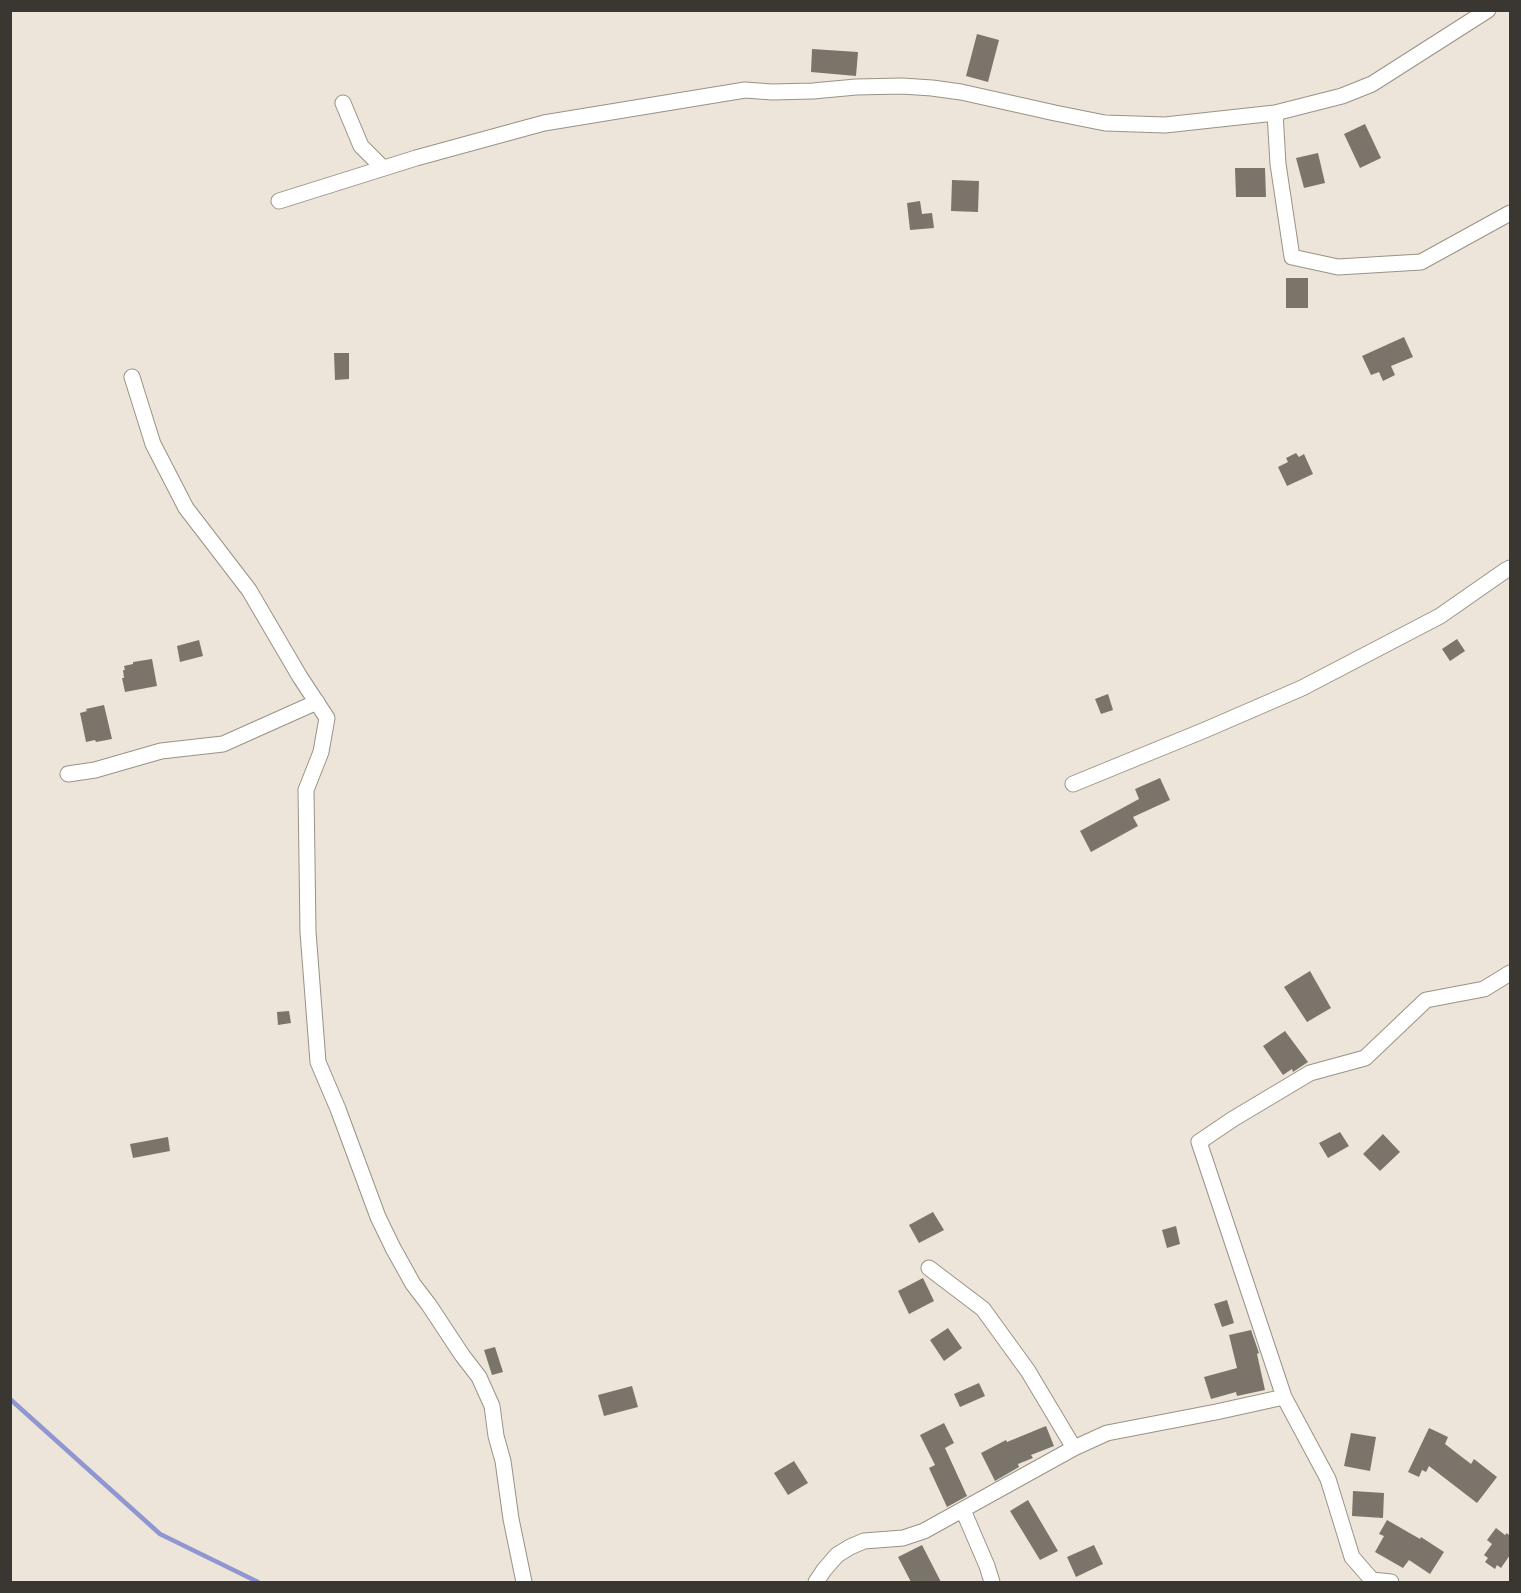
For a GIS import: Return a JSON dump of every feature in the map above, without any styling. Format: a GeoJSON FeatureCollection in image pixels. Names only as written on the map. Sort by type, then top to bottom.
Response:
{"type":"FeatureCollection","features":[{"type":"Feature","properties":{"kind":"street"},"geometry":{"type":"LineString","coordinates":[[279,201],[383,168],[544,123],[745,90],[813,91],[902,86],[932,88],[961,92],[1105,123],[1166,125],[1275,113],[1342,96],[1372,84],[1488,10]]}},
{"type":"Feature","properties":{"kind":"street"},"geometry":{"type":"LineString","coordinates":[[343,103],[361,146],[383,168]]}},
{"type":"Feature","properties":{"kind":"street"},"geometry":{"type":"LineString","coordinates":[[1275,113],[1278,164],[1292,257],[1338,267],[1421,262],[1510,213]]}},
{"type":"Feature","properties":{"kind":"street"},"geometry":{"type":"LineString","coordinates":[[132,377],[153,444],[186,508],[249,591],[327,718],[321,752],[306,790],[308,932],[318,1062],[378,1217],[393,1248],[413,1284],[479,1377],[492,1406],[524,1582]]}},
{"type":"Feature","properties":{"kind":"street"},"geometry":{"type":"LineString","coordinates":[[1073,784],[1302,688],[1440,616],[1510,568]]}},
{"type":"Feature","properties":{"kind":"street"},"geometry":{"type":"LineString","coordinates":[[68,774],[95,770],[161,752],[223,744],[317,702]]}},
{"type":"Feature","properties":{"kind":"street"},"geometry":{"type":"LineString","coordinates":[[1390,1582],[1372,1581],[1352,1557],[1328,1479],[1284,1397],[1199,1142],[1310,1073],[1365,1058],[1426,1000],[1484,989],[1510,973]]}},
{"type":"Feature","properties":{"kind":"street"},"geometry":{"type":"LineString","coordinates":[[929,1268],[983,1309],[1028,1371],[1074,1448]]}},
{"type":"Feature","properties":{"kind":"street"},"geometry":{"type":"LineString","coordinates":[[816,1582],[837,1556],[850,1547],[864,1541],[903,1539],[924,1531],[1074,1448],[1107,1433],[1284,1397]]}},
{"type":"Feature","properties":{"kind":"street"},"geometry":{"type":"LineString","coordinates":[[963,1510],[992,1582]]}},
{"type":"Feature","properties":{"kind":"building"},"geometry":{"type":"Polygon","coordinates":[[[977,34],[999,40],[988,82],[966,76],[977,34]]]}},
{"type":"Feature","properties":{"kind":"building"},"geometry":{"type":"Polygon","coordinates":[[[812,49],[858,52],[856,76],[811,72],[812,49]]]}},
{"type":"Feature","properties":{"kind":"building"},"geometry":{"type":"Polygon","coordinates":[[[1365,124],[1381,158],[1360,168],[1344,134],[1365,124]]]}},
{"type":"Feature","properties":{"kind":"building"},"geometry":{"type":"Polygon","coordinates":[[[1318,153],[1325,183],[1304,188],[1296,158],[1318,153]]]}},
{"type":"Feature","properties":{"kind":"building"},"geometry":{"type":"Polygon","coordinates":[[[1235,168],[1265,168],[1266,197],[1236,197],[1235,168]]]}},
{"type":"Feature","properties":{"kind":"building"},"geometry":{"type":"Polygon","coordinates":[[[952,180],[979,181],[978,212],[951,211],[952,180]]]}},
{"type":"Feature","properties":{"kind":"building"},"geometry":{"type":"Polygon","coordinates":[[[920,201],[922,214],[932,213],[934,228],[910,230],[907,203],[920,201]]]}},
{"type":"Feature","properties":{"kind":"building"},"geometry":{"type":"Polygon","coordinates":[[[1286,278],[1308,278],[1308,308],[1286,308],[1286,278]]]}},
{"type":"Feature","properties":{"kind":"building"},"geometry":{"type":"Polygon","coordinates":[[[1404,337],[1413,357],[1391,366],[1395,375],[1383,381],[1379,372],[1371,375],[1362,356],[1404,337]]]}},
{"type":"Feature","properties":{"kind":"building"},"geometry":{"type":"Polygon","coordinates":[[[334,353],[349,353],[349,379],[335,380],[334,353]]]}},
{"type":"Feature","properties":{"kind":"building"},"geometry":{"type":"Polygon","coordinates":[[[1296,453],[1299,457],[1304,454],[1313,474],[1287,486],[1278,467],[1288,462],[1286,458],[1296,453]]]}},
{"type":"Feature","properties":{"kind":"building"},"geometry":{"type":"Polygon","coordinates":[[[1457,639],[1465,651],[1450,661],[1442,649],[1457,639]]]}},
{"type":"Feature","properties":{"kind":"building"},"geometry":{"type":"Polygon","coordinates":[[[199,640],[203,656],[180,662],[177,646],[199,640]]]}},
{"type":"Feature","properties":{"kind":"building"},"geometry":{"type":"Polygon","coordinates":[[[152,659],[157,686],[125,692],[122,678],[124,678],[124,666],[152,659]]]}},
{"type":"Feature","properties":{"kind":"building"},"geometry":{"type":"Polygon","coordinates":[[[1108,694],[1113,710],[1101,714],[1095,699],[1108,694]]]}},
{"type":"Feature","properties":{"kind":"building"},"geometry":{"type":"Polygon","coordinates":[[[104,705],[112,739],[86,742],[80,713],[87,711],[86,709],[104,705]]]}},
{"type":"Feature","properties":{"kind":"building"},"geometry":{"type":"Polygon","coordinates":[[[1160,778],[1170,800],[1133,817],[1138,826],[1091,852],[1080,831],[1139,799],[1135,789],[1160,778]]]}},
{"type":"Feature","properties":{"kind":"building"},"geometry":{"type":"Polygon","coordinates":[[[1310,971],[1331,1008],[1307,1022],[1284,987],[1310,971]]]}},
{"type":"Feature","properties":{"kind":"building"},"geometry":{"type":"Polygon","coordinates":[[[289,1011],[291,1023],[278,1025],[277,1012],[289,1011]]]}},
{"type":"Feature","properties":{"kind":"building"},"geometry":{"type":"Polygon","coordinates":[[[1285,1031],[1308,1062],[1293,1072],[1292,1069],[1283,1075],[1263,1046],[1285,1031]]]}},
{"type":"Feature","properties":{"kind":"building"},"geometry":{"type":"Polygon","coordinates":[[[1340,1132],[1349,1146],[1328,1158],[1319,1143],[1340,1132]]]}},
{"type":"Feature","properties":{"kind":"building"},"geometry":{"type":"Polygon","coordinates":[[[1383,1134],[1400,1152],[1380,1171],[1363,1154],[1383,1134]]]}},
{"type":"Feature","properties":{"kind":"building"},"geometry":{"type":"Polygon","coordinates":[[[168,1137],[170,1151],[133,1158],[130,1144],[168,1137]]]}},
{"type":"Feature","properties":{"kind":"building"},"geometry":{"type":"Polygon","coordinates":[[[933,1212],[944,1230],[919,1243],[909,1225],[933,1212]]]}},
{"type":"Feature","properties":{"kind":"building"},"geometry":{"type":"Polygon","coordinates":[[[1176,1226],[1180,1244],[1167,1248],[1162,1230],[1176,1226]]]}},
{"type":"Feature","properties":{"kind":"building"},"geometry":{"type":"Polygon","coordinates":[[[923,1278],[934,1301],[909,1314],[898,1291],[923,1278]]]}},
{"type":"Feature","properties":{"kind":"building"},"geometry":{"type":"Polygon","coordinates":[[[1227,1300],[1234,1323],[1222,1327],[1214,1304],[1227,1300]]]}},
{"type":"Feature","properties":{"kind":"building"},"geometry":{"type":"Polygon","coordinates":[[[948,1328],[962,1348],[944,1361],[930,1340],[948,1328]]]}},
{"type":"Feature","properties":{"kind":"building"},"geometry":{"type":"Polygon","coordinates":[[[1251,1330],[1259,1353],[1257,1354],[1265,1390],[1237,1396],[1236,1392],[1211,1399],[1204,1377],[1237,1368],[1229,1335],[1251,1330]]]}},
{"type":"Feature","properties":{"kind":"building"},"geometry":{"type":"Polygon","coordinates":[[[495,1347],[503,1372],[492,1375],[484,1350],[495,1347]]]}},
{"type":"Feature","properties":{"kind":"building"},"geometry":{"type":"Polygon","coordinates":[[[979,1383],[985,1396],[960,1407],[954,1394],[979,1383]]]}},
{"type":"Feature","properties":{"kind":"building"},"geometry":{"type":"Polygon","coordinates":[[[632,1386],[638,1407],[604,1416],[598,1395],[632,1386]]]}},
{"type":"Feature","properties":{"kind":"building"},"geometry":{"type":"Polygon","coordinates":[[[944,1423],[954,1443],[945,1448],[967,1496],[947,1507],[929,1468],[935,1465],[920,1435],[944,1423]]]}},
{"type":"Feature","properties":{"kind":"building"},"geometry":{"type":"Polygon","coordinates":[[[1046,1426],[1054,1446],[1031,1455],[1033,1458],[1018,1464],[1019,1467],[995,1481],[981,1453],[1006,1440],[1007,1442],[1046,1426]]]}},
{"type":"Feature","properties":{"kind":"building"},"geometry":{"type":"Polygon","coordinates":[[[1429,1428],[1448,1437],[1445,1444],[1471,1464],[1474,1459],[1497,1477],[1477,1503],[1429,1466],[1426,1472],[1422,1470],[1419,1477],[1408,1472],[1429,1428]]]}},
{"type":"Feature","properties":{"kind":"building"},"geometry":{"type":"Polygon","coordinates":[[[1351,1433],[1376,1437],[1370,1471],[1344,1466],[1351,1433]]]}},
{"type":"Feature","properties":{"kind":"building"},"geometry":{"type":"Polygon","coordinates":[[[794,1461],[808,1483],[788,1495],[774,1473],[794,1461]]]}},
{"type":"Feature","properties":{"kind":"building"},"geometry":{"type":"Polygon","coordinates":[[[1353,1491],[1384,1493],[1383,1518],[1352,1516],[1353,1491]]]}},
{"type":"Feature","properties":{"kind":"building"},"geometry":{"type":"Polygon","coordinates":[[[1028,1500],[1058,1551],[1040,1560],[1010,1511],[1028,1500]]]}},
{"type":"Feature","properties":{"kind":"building"},"geometry":{"type":"Polygon","coordinates":[[[1387,1520],[1420,1539],[1421,1537],[1444,1552],[1430,1574],[1409,1560],[1403,1568],[1375,1552],[1384,1536],[1379,1534],[1387,1520]]]}},
{"type":"Feature","properties":{"kind":"building"},"geometry":{"type":"Polygon","coordinates":[[[1496,1528],[1510,1536],[1510,1555],[1501,1568],[1497,1565],[1495,1569],[1485,1562],[1488,1558],[1484,1555],[1492,1544],[1487,1540],[1496,1528]]]}},
{"type":"Feature","properties":{"kind":"building"},"geometry":{"type":"Polygon","coordinates":[[[922,1545],[941,1582],[911,1582],[898,1557],[922,1545]]]}},
{"type":"Feature","properties":{"kind":"building"},"geometry":{"type":"Polygon","coordinates":[[[1094,1545],[1103,1564],[1076,1577],[1067,1557],[1094,1545]]]}},
{"type":"Feature","properties":{"kind":"waterway"},"geometry":{"type":"LineString","coordinates":[[10,1399],[160,1534],[258,1582]]}}]}
